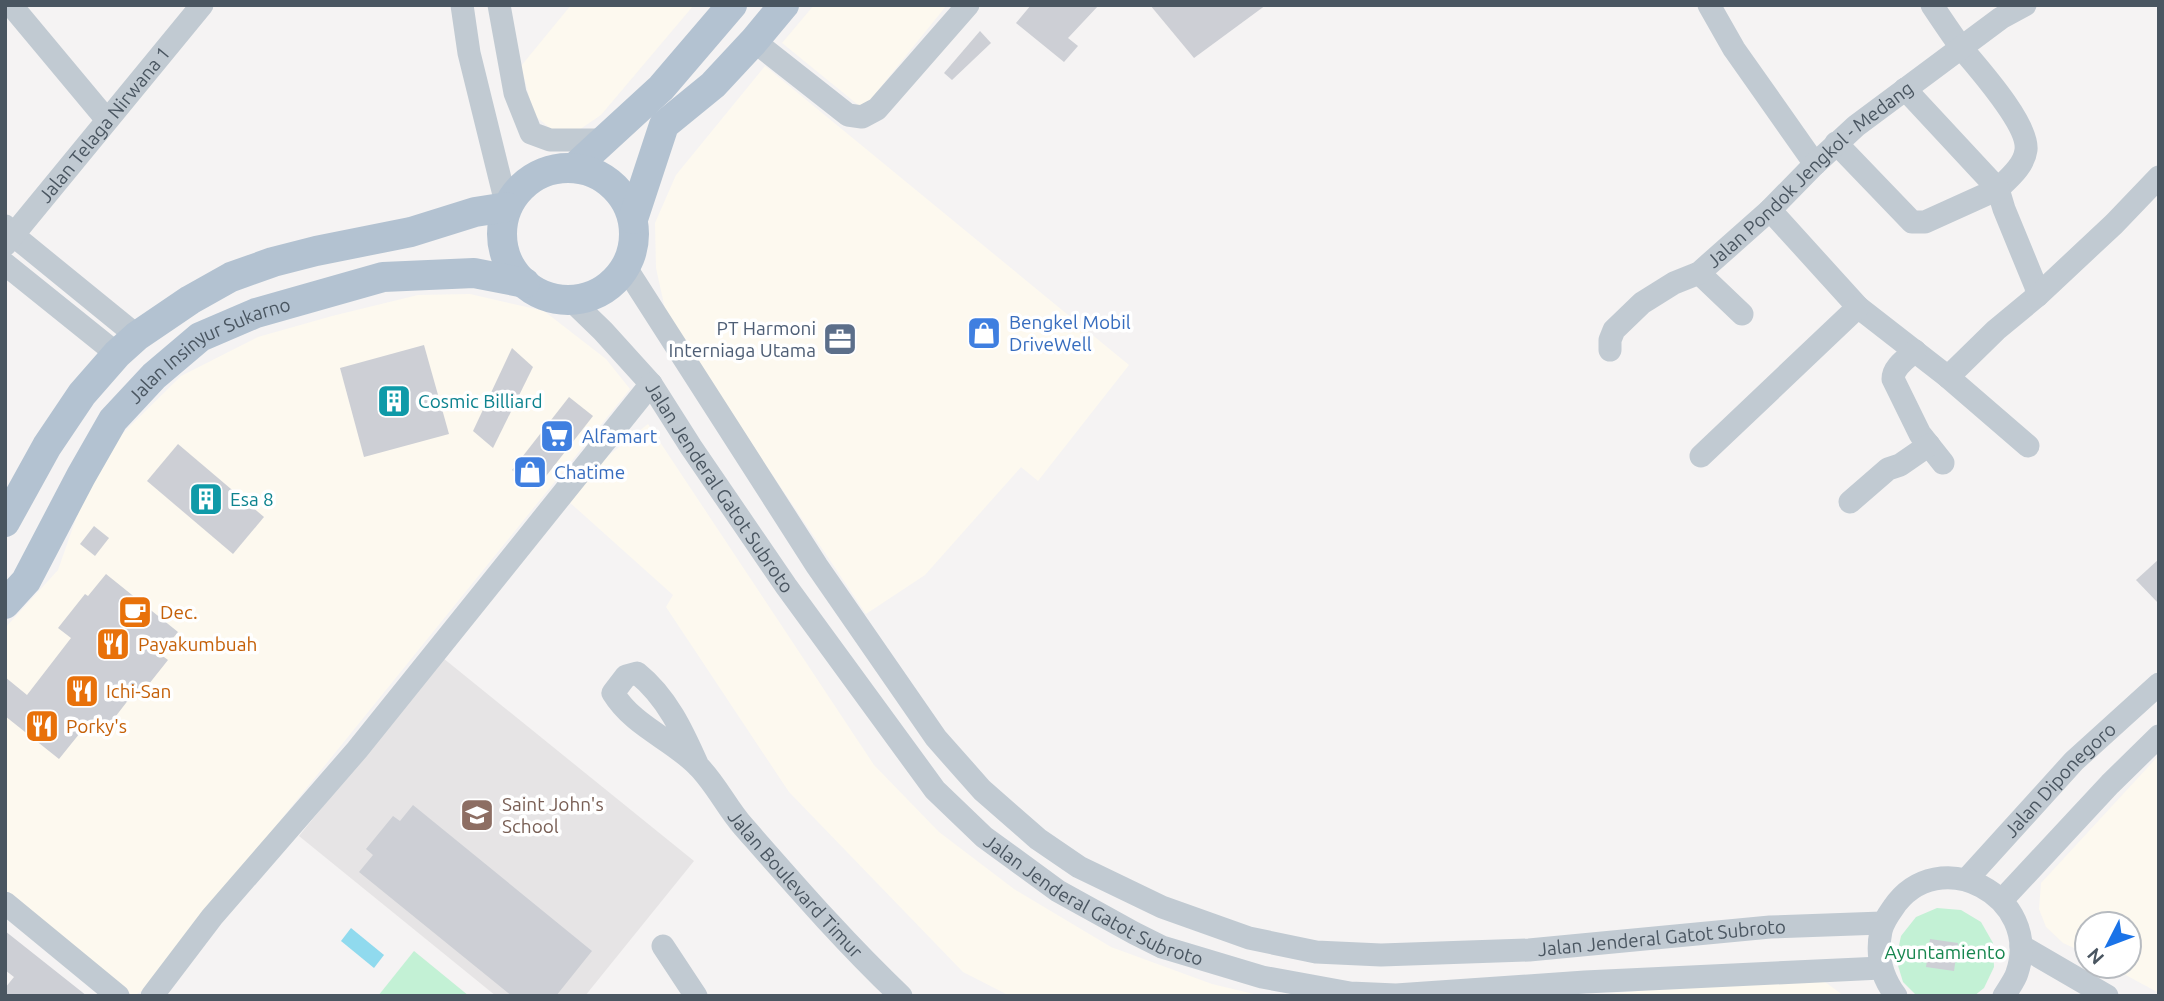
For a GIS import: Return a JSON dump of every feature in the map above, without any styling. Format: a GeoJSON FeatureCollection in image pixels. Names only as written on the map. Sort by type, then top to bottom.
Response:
{"type":"FeatureCollection","features":[{"type":"Feature","properties":{"kind":"main road"},"geometry":{"type":"LineString","coordinates":[[575,167],[661,88],[732,5]]}},
{"type":"Feature","properties":{"kind":"main road"},"geometry":{"type":"LineString","coordinates":[[633,219],[664,125],[713,85],[784,5]]}},
{"type":"Feature","properties":{"kind":"main road"},"geometry":{"type":"LineString","coordinates":[[575,167],[591,171],[612,184],[628,204],[635,236],[626,268],[616,281],[587,298],[554,299],[538,293],[524,284],[506,256],[502,240],[507,207],[516,193],[542,172],[575,167]]}},
{"type":"Feature","properties":{"kind":"main road"},"geometry":{"type":"LineString","coordinates":[[5,523],[47,446],[82,394],[127,345],[190,300],[231,277],[273,262],[411,232],[475,212],[507,207]]}},
{"type":"Feature","properties":{"kind":"main road","name":"Jalan Insinyur Sukarno"},"geometry":{"type":"LineString","coordinates":[[5,604],[26,580],[113,420],[154,376],[200,337],[256,313],[383,277],[474,273],[524,284]]}},
{"type":"Feature","properties":{"kind":"street"},"geometry":{"type":"LineString","coordinates":[[11,5],[107,120]]}},
{"type":"Feature","properties":{"kind":"street","name":"Jalan Telaga Nirwana 1"},"geometry":{"type":"LineString","coordinates":[[8,236],[202,5]]}},
{"type":"Feature","properties":{"kind":"street"},"geometry":{"type":"LineString","coordinates":[[462,5],[469,54],[507,207]]}},
{"type":"Feature","properties":{"kind":"street"},"geometry":{"type":"LineString","coordinates":[[499,5],[515,93],[531,133],[550,140],[605,140]]}},
{"type":"Feature","properties":{"kind":"street"},"geometry":{"type":"LineString","coordinates":[[754,41],[848,115],[862,117],[877,109],[968,5]]}},
{"type":"Feature","properties":{"kind":"street"},"geometry":{"type":"LineString","coordinates":[[1709,5],[1734,49],[1815,164]]}},
{"type":"Feature","properties":{"kind":"street"},"geometry":{"type":"LineString","coordinates":[[1836,143],[1912,222],[1925,222],[1998,189],[2021,164],[2027,148],[2021,130],[2002,97],[1962,48],[1932,5]]}},
{"type":"Feature","properties":{"kind":"street","name":"Jalan Pondok Jengkol - Medang"},"geometry":{"type":"LineString","coordinates":[[1610,350],[1614,330],[1642,303],[1674,283],[1699,273],[1770,210],[1856,125],[2001,18],[2025,5]]}},
{"type":"Feature","properties":{"kind":"street"},"geometry":{"type":"LineString","coordinates":[[1905,89],[1998,189],[2036,287],[2037,296]]}},
{"type":"Feature","properties":{"kind":"street"},"geometry":{"type":"LineString","coordinates":[[1948,377],[1996,330],[2037,296],[2159,177]]}},
{"type":"Feature","properties":{"kind":"street"},"geometry":{"type":"LineString","coordinates":[[1770,210],[1857,307],[1948,377],[2028,446]]}},
{"type":"Feature","properties":{"kind":"street"},"geometry":{"type":"LineString","coordinates":[[8,236],[52,267],[127,345]]}},
{"type":"Feature","properties":{"kind":"street"},"geometry":{"type":"LineString","coordinates":[[5,264],[37,290],[127,345]]}},
{"type":"Feature","properties":{"kind":"street","name":"Jalan Jenderal Gatot Subroto"},"geometry":{"type":"LineString","coordinates":[[626,268],[817,566],[936,738],[982,790],[1038,839],[1079,867],[1162,907],[1249,938],[1316,952],[1381,956],[1529,950],[1770,927],[1882,923]]}},
{"type":"Feature","properties":{"kind":"street"},"geometry":{"type":"LineString","coordinates":[[1699,273],[1742,314]]}},
{"type":"Feature","properties":{"kind":"street","name":"Jalan Jenderal Gatot Subroto"},"geometry":{"type":"LineString","coordinates":[[571,300],[651,384],[786,586],[935,790],[984,837],[1047,884],[1133,933],[1162,947],[1262,978],[1350,993],[1396,995],[1585,982],[1881,968]]}},
{"type":"Feature","properties":{"kind":"street"},"geometry":{"type":"LineString","coordinates":[[1701,456],[1857,307]]}},
{"type":"Feature","properties":{"kind":"street"},"geometry":{"type":"LineString","coordinates":[[1850,502],[1888,468],[1936,454],[1918,429],[1893,375],[1896,368],[1914,351]]}},
{"type":"Feature","properties":{"kind":"street"},"geometry":{"type":"LineString","coordinates":[[152,996],[212,917],[350,758],[651,384]]}},
{"type":"Feature","properties":{"kind":"street"},"geometry":{"type":"LineString","coordinates":[[786,586],[817,566]]}},
{"type":"Feature","properties":{"kind":"street","name":"Jalan Diponegoro"},"geometry":{"type":"LineString","coordinates":[[1967,879],[2074,761],[2159,684]]}},
{"type":"Feature","properties":{"kind":"street","name":"Jalan Diponegoro"},"geometry":{"type":"LineString","coordinates":[[2002,900],[2110,784],[2159,736]]}},
{"type":"Feature","properties":{"kind":"street","name":"Jalan Boulevard Timur"},"geometry":{"type":"LineString","coordinates":[[698,766],[741,824],[869,966],[901,996]]}},
{"type":"Feature","properties":{"kind":"street"},"geometry":{"type":"LineString","coordinates":[[1896,996],[1881,968],[1878,946],[1882,923],[1902,895],[1932,879],[1967,879],[1986,887],[2002,900],[2016,922],[2021,946],[2017,973],[2004,996]]}},
{"type":"Feature","properties":{"kind":"street"},"geometry":{"type":"LineString","coordinates":[[1133,933],[1151,900]]}},
{"type":"Feature","properties":{"kind":"street"},"geometry":{"type":"LineString","coordinates":[[5,902],[118,996]]}},
{"type":"Feature","properties":{"kind":"street"},"geometry":{"type":"LineString","coordinates":[[663,946],[696,996]]}},
{"type":"Feature","properties":{"kind":"street"},"geometry":{"type":"LineString","coordinates":[[2021,946],[2107,996]]}},
{"type":"Feature","properties":{"kind":"shaded area"},"geometry":{"type":"Polygon","coordinates":[[[571,5],[694,5],[601,115],[576,132],[551,129],[534,115],[521,66],[571,5]]]}},
{"type":"Feature","properties":{"kind":"shaded area"},"geometry":{"type":"Polygon","coordinates":[[[814,5],[947,5],[863,109],[782,43],[814,5]]]}},
{"type":"Feature","properties":{"kind":"shaded area"},"geometry":{"type":"Polygon","coordinates":[[[765,66],[1129,365],[1038,481],[1021,467],[925,575],[866,614],[667,318],[656,268],[655,223],[676,175],[765,66]]]}},
{"type":"Feature","properties":{"kind":"shaded area"},"geometry":{"type":"Polygon","coordinates":[[[470,294],[544,311],[606,359],[630,389],[142,991],[133,996],[5,893],[5,628],[58,570],[79,510],[114,442],[181,376],[258,337],[332,316],[418,295],[470,294]]]}},
{"type":"Feature","properties":{"kind":"shaded area"},"geometry":{"type":"Polygon","coordinates":[[[648,424],[874,765],[939,832],[1014,889],[1111,947],[1212,984],[1262,996],[1010,996],[963,972],[789,792],[666,607],[673,595],[567,500],[608,456],[648,424]]]}},
{"type":"Feature","properties":{"kind":"shaded area","name":"Saint John's School"},"geometry":{"type":"Polygon","coordinates":[[[443,658],[694,861],[585,996],[496,996],[299,836],[443,658]]]}},
{"type":"Feature","properties":{"kind":"shaded area"},"geometry":{"type":"Polygon","coordinates":[[[2159,755],[2159,993],[2135,980],[2143,980],[2143,910],[2073,910],[2073,948],[2063,943],[2046,927],[2039,909],[2041,883],[2159,755]]]}},
{"type":"Feature","properties":{"kind":"shaded area"},"geometry":{"type":"Polygon","coordinates":[[[1813,973],[1844,996],[1589,996],[1813,973]]]}},
{"type":"Feature","properties":{"kind":"green space","name":"Ayuntamiento"},"geometry":{"type":"Polygon","coordinates":[[[1937,908],[1961,910],[1981,922],[1993,943],[1994,967],[1984,988],[1974,996],[1917,996],[1903,982],[1896,959],[1901,936],[1916,917],[1937,908]]]}},
{"type":"Feature","properties":{"kind":"green space"},"geometry":{"type":"Polygon","coordinates":[[[414,951],[469,996],[378,996],[414,951]]]}},
{"type":"Feature","properties":{"kind":"water"},"geometry":{"type":"Polygon","coordinates":[[[351,928],[384,955],[374,968],[341,941],[351,928]]]}},
{"type":"Feature","properties":{"kind":"building"},"geometry":{"type":"Polygon","coordinates":[[[1031,5],[1099,5],[1068,38],[1078,46],[1064,62],[1016,23],[1031,5]]]}},
{"type":"Feature","properties":{"kind":"building"},"geometry":{"type":"Polygon","coordinates":[[[1150,5],[1266,5],[1194,58],[1150,5]]]}},
{"type":"Feature","properties":{"kind":"building"},"geometry":{"type":"Polygon","coordinates":[[[980,31],[991,43],[952,80],[944,73],[980,31]]]}},
{"type":"Feature","properties":{"kind":"building","name":"Cosmic Billiard"},"geometry":{"type":"Polygon","coordinates":[[[424,345],[449,434],[364,457],[340,368],[424,345]]]}},
{"type":"Feature","properties":{"kind":"building"},"geometry":{"type":"Polygon","coordinates":[[[512,348],[533,367],[493,448],[473,431],[512,348]]]}},
{"type":"Feature","properties":{"kind":"building"},"geometry":{"type":"Polygon","coordinates":[[[569,397],[593,416],[536,489],[512,470],[569,397]]]}},
{"type":"Feature","properties":{"kind":"building","name":"Esa 8"},"geometry":{"type":"Polygon","coordinates":[[[178,444],[264,517],[233,554],[147,481],[178,444]]]}},
{"type":"Feature","properties":{"kind":"building"},"geometry":{"type":"Polygon","coordinates":[[[94,526],[109,538],[95,556],[80,544],[94,526]]]}},
{"type":"Feature","properties":{"kind":"building"},"geometry":{"type":"Polygon","coordinates":[[[2159,559],[2159,604],[2136,580],[2159,559]]]}},
{"type":"Feature","properties":{"kind":"building"},"geometry":{"type":"Polygon","coordinates":[[[106,574],[178,632],[160,654],[168,660],[141,694],[136,690],[102,734],[88,723],[59,759],[5,716],[5,677],[27,695],[71,638],[58,628],[85,594],[88,596],[106,574]]]}},
{"type":"Feature","properties":{"kind":"building"},"geometry":{"type":"Polygon","coordinates":[[[413,805],[592,951],[556,996],[512,996],[359,872],[373,855],[366,849],[393,816],[400,821],[413,805]]]}},
{"type":"Feature","properties":{"kind":"building"},"geometry":{"type":"Polygon","coordinates":[[[5,931],[87,996],[5,996],[5,988],[14,977],[5,970],[5,931]]]}},
{"type":"Feature","properties":{"kind":"building"},"geometry":{"type":"Polygon","coordinates":[[[1930,939],[1958,943],[1954,971],[1926,967],[1930,939]]]}},
{"type":"Feature","properties":{"kind":"place","name":"Bengkel Mobil DriveWell"},"geometry":{"type":"Point","coordinates":[984,333]}},
{"type":"Feature","properties":{"kind":"place","name":"PT Harmoni Interniaga Utama"},"geometry":{"type":"Point","coordinates":[840,339]}},
{"type":"Feature","properties":{"kind":"place","name":"Cosmic Billiard"},"geometry":{"type":"Point","coordinates":[394,401]}},
{"type":"Feature","properties":{"kind":"place","name":"Alfamart"},"geometry":{"type":"Point","coordinates":[557,436]}},
{"type":"Feature","properties":{"kind":"place","name":"Chatime"},"geometry":{"type":"Point","coordinates":[530,472]}},
{"type":"Feature","properties":{"kind":"place","name":"Esa 8"},"geometry":{"type":"Point","coordinates":[206,499]}},
{"type":"Feature","properties":{"kind":"place","name":"Dec."},"geometry":{"type":"Point","coordinates":[135,612]}},
{"type":"Feature","properties":{"kind":"place","name":"Payakumbuah"},"geometry":{"type":"Point","coordinates":[113,644]}},
{"type":"Feature","properties":{"kind":"place","name":"Ichi-San"},"geometry":{"type":"Point","coordinates":[82,691]}},
{"type":"Feature","properties":{"kind":"place","name":"Porky's"},"geometry":{"type":"Point","coordinates":[42,726]}},
{"type":"Feature","properties":{"kind":"place","name":"Saint John's School"},"geometry":{"type":"Point","coordinates":[477,815]}}]}
